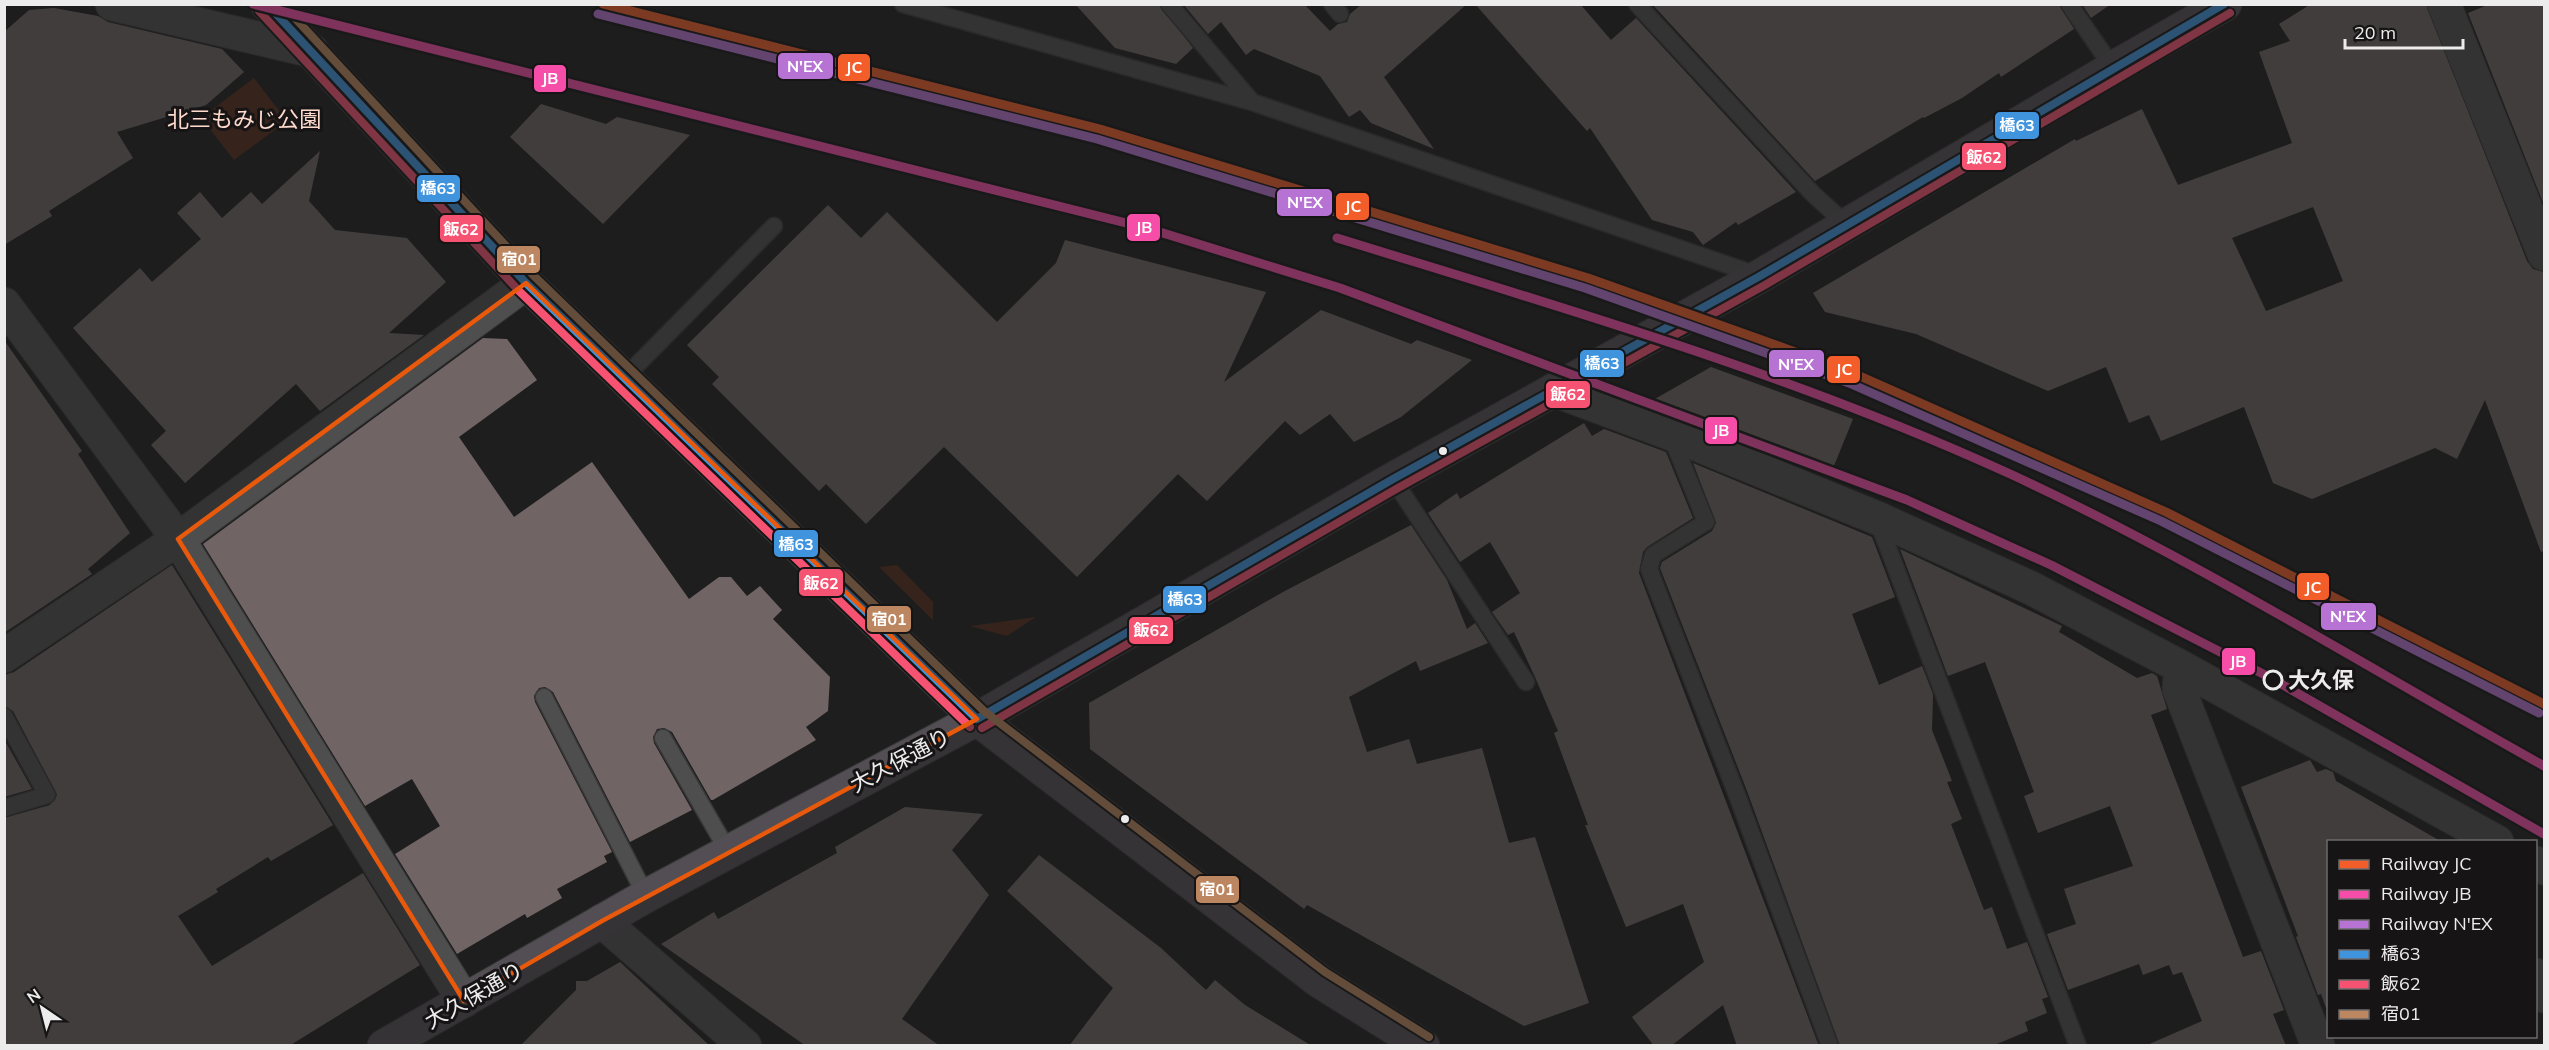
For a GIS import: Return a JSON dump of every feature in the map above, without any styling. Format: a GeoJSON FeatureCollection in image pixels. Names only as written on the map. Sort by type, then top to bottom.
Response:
{"type":"FeatureCollection","features":[{"type":"Feature","properties":{"kind":"main road"},"geometry":{"type":"LineString","coordinates":[[267,4],[526,283],[977,719],[1319,981],[1423,1046]]}},
{"type":"Feature","properties":{"kind":"main road","name":"大久保通り"},"geometry":{"type":"LineString","coordinates":[[384,1046],[646,896],[977,719],[1393,479],[1761,276],[2225,4]]}},
{"type":"Feature","properties":{"kind":"street"},"geometry":{"type":"LineString","coordinates":[[112,4],[312,51]]}},
{"type":"Feature","properties":{"kind":"street"},"geometry":{"type":"LineString","coordinates":[[2444,4],[2544,254]]}},
{"type":"Feature","properties":{"kind":"street"},"geometry":{"type":"LineString","coordinates":[[4,656],[178,539],[526,283]]}},
{"type":"Feature","properties":{"kind":"street"},"geometry":{"type":"LineString","coordinates":[[4,304],[178,539],[465,1001]]}},
{"type":"Feature","properties":{"kind":"street"},"geometry":{"type":"LineString","coordinates":[[1554,390],[1674,430],[2031,588],[2181,667],[2488,839]]}},
{"type":"Feature","properties":{"kind":"street"},"geometry":{"type":"LineString","coordinates":[[2181,667],[2180,689],[2318,1046]]}},
{"type":"Feature","properties":{"kind":"street"},"geometry":{"type":"LineString","coordinates":[[602,921],[745,1046]]}},
{"type":"Feature","properties":{"kind":"street"},"geometry":{"type":"LineString","coordinates":[[2537,980],[2544,996]]}},
{"type":"Feature","properties":{"kind":"lane"},"geometry":{"type":"LineString","coordinates":[[903,4],[1252,102],[1761,276]]}},
{"type":"Feature","properties":{"kind":"lane"},"geometry":{"type":"LineString","coordinates":[[1169,4],[1252,102]]}},
{"type":"Feature","properties":{"kind":"lane"},"geometry":{"type":"LineString","coordinates":[[1637,4],[1813,194],[1847,225]]}},
{"type":"Feature","properties":{"kind":"lane"},"geometry":{"type":"LineString","coordinates":[[2069,4],[2113,68]]}},
{"type":"Feature","properties":{"kind":"lane"},"geometry":{"type":"LineString","coordinates":[[624,378],[774,226]]}},
{"type":"Feature","properties":{"kind":"lane"},"geometry":{"type":"LineString","coordinates":[[1674,430],[1706,522],[1653,555],[1648,569],[1737,795],[1830,1046]]}},
{"type":"Feature","properties":{"kind":"lane"},"geometry":{"type":"LineString","coordinates":[[1393,479],[1526,682]]}},
{"type":"Feature","properties":{"kind":"lane"},"geometry":{"type":"LineString","coordinates":[[1876,518],[2078,1046]]}},
{"type":"Feature","properties":{"kind":"lane"},"geometry":{"type":"LineString","coordinates":[[544,697],[646,896]]}},
{"type":"Feature","properties":{"kind":"lane"},"geometry":{"type":"LineString","coordinates":[[4,716],[47,795],[4,808]]}},
{"type":"Feature","properties":{"kind":"lane"},"geometry":{"type":"LineString","coordinates":[[663,738],[728,851]]}},
{"type":"Feature","properties":{"kind":"highlighted area"},"geometry":{"type":"Polygon","coordinates":[[[526,283],[977,719],[602,921],[464,1001],[178,539],[526,283]]]}},
{"type":"Feature","properties":{"kind":"green space","name":"北三もみじ公園"},"geometry":{"type":"Polygon","coordinates":[[[254,78],[287,121],[234,160],[201,118],[254,78]]]}},
{"type":"Feature","properties":{"kind":"green space"},"geometry":{"type":"Polygon","coordinates":[[[897,565],[933,602],[933,620],[879,567],[897,565]]]}},
{"type":"Feature","properties":{"kind":"green space"},"geometry":{"type":"Polygon","coordinates":[[[1036,617],[1007,636],[970,626],[1036,617]]]}},
{"type":"Feature","properties":{"kind":"building"},"geometry":{"type":"Polygon","coordinates":[[[1075,4],[1159,4],[1193,48],[1176,64],[1115,48],[1075,4]]]}},
{"type":"Feature","properties":{"kind":"building"},"geometry":{"type":"Polygon","coordinates":[[[1183,4],[1304,4],[1330,31],[1338,24],[1347,22],[1350,14],[1362,4],[1467,4],[1384,77],[1434,149],[1371,123],[1360,110],[1349,117],[1320,76],[1254,49],[1246,55],[1221,22],[1208,34],[1183,4]]]}},
{"type":"Feature","properties":{"kind":"building"},"geometry":{"type":"Polygon","coordinates":[[[1475,4],[1580,4],[1611,40],[1636,18],[1796,192],[1738,225],[1736,222],[1703,245],[1693,232],[1652,220],[1590,128],[1587,131],[1475,4]]]}},
{"type":"Feature","properties":{"kind":"building"},"geometry":{"type":"Polygon","coordinates":[[[1652,4],[2059,4],[2074,29],[2001,77],[1999,73],[1962,98],[1923,117],[1815,181],[1652,4]]]}},
{"type":"Feature","properties":{"kind":"building"},"geometry":{"type":"Polygon","coordinates":[[[2082,4],[2111,4],[2091,18],[2082,4]]]}},
{"type":"Feature","properties":{"kind":"building"},"geometry":{"type":"Polygon","coordinates":[[[2311,4],[2426,4],[2527,261],[2533,269],[2544,272],[2544,551],[2541,552],[2485,400],[2457,459],[2435,448],[2312,499],[2273,483],[2244,407],[2161,441],[2149,415],[2129,423],[2106,367],[2048,391],[1916,334],[1825,312],[1813,293],[2075,139],[2076,141],[2142,109],[2178,185],[2292,143],[2259,52],[2290,41],[2279,24],[2311,4]],[[2313,207],[2232,238],[2266,311],[2343,281],[2313,207]]]}},
{"type":"Feature","properties":{"kind":"building"},"geometry":{"type":"Polygon","coordinates":[[[2490,4],[2544,4],[2544,205],[2468,13],[2490,4]]]}},
{"type":"Feature","properties":{"kind":"building"},"geometry":{"type":"Polygon","coordinates":[[[54,8],[98,16],[108,22],[222,49],[244,72],[206,105],[117,132],[133,158],[49,211],[52,216],[4,245],[4,32],[29,10],[54,8]]]}},
{"type":"Feature","properties":{"kind":"building"},"geometry":{"type":"Polygon","coordinates":[[[541,104],[606,124],[617,117],[690,135],[603,224],[510,137],[541,104]]]}},
{"type":"Feature","properties":{"kind":"building"},"geometry":{"type":"Polygon","coordinates":[[[320,151],[309,201],[335,230],[407,238],[446,282],[389,333],[424,335],[320,411],[296,384],[185,483],[151,445],[166,431],[73,328],[140,268],[152,282],[201,239],[177,213],[200,192],[222,218],[251,192],[262,204],[320,151]]]}},
{"type":"Feature","properties":{"kind":"building"},"geometry":{"type":"Polygon","coordinates":[[[828,205],[861,238],[887,212],[997,322],[1056,263],[1065,240],[1266,292],[1224,382],[1321,310],[1411,344],[1417,340],[1472,360],[1401,417],[1354,442],[1330,414],[1300,435],[1285,421],[1207,501],[1178,474],[1077,577],[944,447],[866,524],[826,484],[819,491],[712,384],[719,377],[687,345],[828,205]]]}},
{"type":"Feature","properties":{"kind":"building"},"geometry":{"type":"Polygon","coordinates":[[[483,338],[507,339],[537,380],[459,437],[514,517],[592,462],[689,599],[719,577],[731,577],[747,596],[760,586],[782,610],[773,619],[830,677],[828,711],[806,727],[816,740],[713,800],[672,732],[664,728],[657,729],[653,737],[654,743],[692,810],[630,842],[553,692],[545,687],[539,688],[534,696],[535,702],[612,852],[604,856],[607,862],[557,889],[562,898],[527,918],[525,914],[457,954],[395,854],[440,826],[412,779],[365,806],[203,544],[483,338]]]}},
{"type":"Feature","properties":{"kind":"building"},"geometry":{"type":"Polygon","coordinates":[[[4,340],[82,451],[78,454],[130,533],[88,569],[92,574],[4,633],[4,340]]]}},
{"type":"Feature","properties":{"kind":"building"},"geometry":{"type":"Polygon","coordinates":[[[1711,367],[1853,419],[1829,478],[1646,404],[1711,367]]]}},
{"type":"Feature","properties":{"kind":"building"},"geometry":{"type":"Polygon","coordinates":[[[1584,423],[1592,436],[1604,429],[1666,452],[1693,518],[1647,547],[1643,552],[1639,573],[1819,1046],[1737,1046],[1723,1005],[1671,1046],[1654,1046],[1632,1017],[1704,962],[1683,904],[1626,927],[1585,825],[1588,825],[1554,733],[1558,731],[1514,632],[1508,635],[1492,612],[1520,593],[1490,542],[1460,562],[1428,513],[1457,493],[1460,499],[1584,423]]]}},
{"type":"Feature","properties":{"kind":"building"},"geometry":{"type":"Polygon","coordinates":[[[1693,463],[1872,537],[1895,597],[1852,614],[1879,685],[1922,666],[1933,694],[1932,730],[1952,781],[1947,782],[1962,819],[1951,824],[1984,910],[1992,907],[2007,949],[2027,942],[2048,997],[2042,999],[2047,1013],[2025,1022],[2028,1031],[1992,1046],[1840,1046],[1747,791],[1660,568],[1662,562],[1712,531],[1716,523],[1693,463]]]}},
{"type":"Feature","properties":{"kind":"building"},"geometry":{"type":"Polygon","coordinates":[[[1411,525],[1447,580],[1467,629],[1475,623],[1488,643],[1420,671],[1416,661],[1349,697],[1367,752],[1409,739],[1417,764],[1482,748],[1509,843],[1535,837],[1589,1003],[1524,1026],[1307,905],[1304,909],[1090,749],[1089,703],[1283,592],[1411,525]]]}},
{"type":"Feature","properties":{"kind":"building"},"geometry":{"type":"Polygon","coordinates":[[[1900,549],[2062,626],[2059,632],[2137,678],[2152,673],[2157,676],[2167,709],[2151,715],[2243,957],[2261,951],[2284,1010],[2273,1014],[2286,1046],[2145,1046],[2202,1021],[2182,972],[2173,975],[2169,965],[2143,975],[2139,964],[2068,990],[2047,934],[2076,924],[2064,889],[2133,866],[2110,806],[2038,833],[2024,796],[2034,792],[1985,662],[1948,676],[1900,549]]]}},
{"type":"Feature","properties":{"kind":"building"},"geometry":{"type":"Polygon","coordinates":[[[172,565],[333,825],[271,861],[268,857],[216,889],[218,892],[178,916],[212,966],[363,873],[420,965],[289,1046],[4,1046],[4,818],[50,805],[57,795],[13,711],[4,706],[4,675],[14,672],[172,565]]]}},
{"type":"Feature","properties":{"kind":"building"},"geometry":{"type":"Polygon","coordinates":[[[4,739],[32,789],[4,797],[4,739]]]}},
{"type":"Feature","properties":{"kind":"building"},"geometry":{"type":"Polygon","coordinates":[[[2310,760],[2317,772],[2326,769],[2333,772],[2336,781],[2439,840],[2327,840],[2326,1008],[2321,994],[2318,995],[2241,787],[2310,760]]]}},
{"type":"Feature","properties":{"kind":"building"},"geometry":{"type":"Polygon","coordinates":[[[905,807],[983,814],[952,850],[989,895],[902,1019],[940,1046],[806,1046],[661,944],[714,912],[718,919],[837,853],[835,847],[905,807]]]}},
{"type":"Feature","properties":{"kind":"building"},"geometry":{"type":"Polygon","coordinates":[[[1039,855],[1161,948],[1206,990],[1215,980],[1245,1005],[1312,1046],[1069,1046],[1113,988],[1007,891],[1039,855]]]}},
{"type":"Feature","properties":{"kind":"building"},"geometry":{"type":"Polygon","coordinates":[[[620,962],[710,1046],[520,1046],[576,990],[576,981],[587,981],[620,962]]]}},
{"type":"Feature","properties":{"kind":"rail line","name":"JB"},"geometry":{"type":"LineString","coordinates":[[253,4],[1150,229],[1340,288],[1907,500],[2051,565],[2269,677],[2544,834]]}},
{"type":"Feature","properties":{"kind":"rail line","name":"JC"},"geometry":{"type":"LineString","coordinates":[[603,4],[1100,129],[1588,278],[1759,339],[1853,373],[2166,512],[2544,704]]}},
{"type":"Feature","properties":{"kind":"rail line","name":"N'EX"},"geometry":{"type":"LineString","coordinates":[[598,14],[1097,139],[1585,288],[1755,349],[1849,383],[2161,521],[2539,713]]}},
{"type":"Feature","properties":{"kind":"rail line","name":"JB"},"geometry":{"type":"LineString","coordinates":[[1337,238],[1676,345],[1844,404],[1926,437],[2008,473],[2145,541],[2279,614],[2544,766]]}},
{"type":"Feature","properties":{"kind":"transit line","name":"橋63"},"geometry":{"type":"LineString","coordinates":[[267,4],[526,283],[977,719]]}},
{"type":"Feature","properties":{"kind":"transit line","name":"宿01"},"geometry":{"type":"LineString","coordinates":[[282,4],[534,276],[984,711],[1325,972],[1429,1037]]}},
{"type":"Feature","properties":{"kind":"transit line","name":"橋63"},"geometry":{"type":"LineString","coordinates":[[977,719],[1393,479],[1760,276],[2224,4]]}},
{"type":"Feature","properties":{"kind":"transit line","name":"飯62"},"geometry":{"type":"LineString","coordinates":[[259,11],[519,291],[970,727]]}},
{"type":"Feature","properties":{"kind":"transit line","name":"飯62"},"geometry":{"type":"LineString","coordinates":[[982,728],[1398,488],[1765,285],[2230,13]]}},
{"type":"Feature","properties":{"kind":"place","name":"大久保"},"geometry":{"type":"Point","coordinates":[2273,680]}}]}
